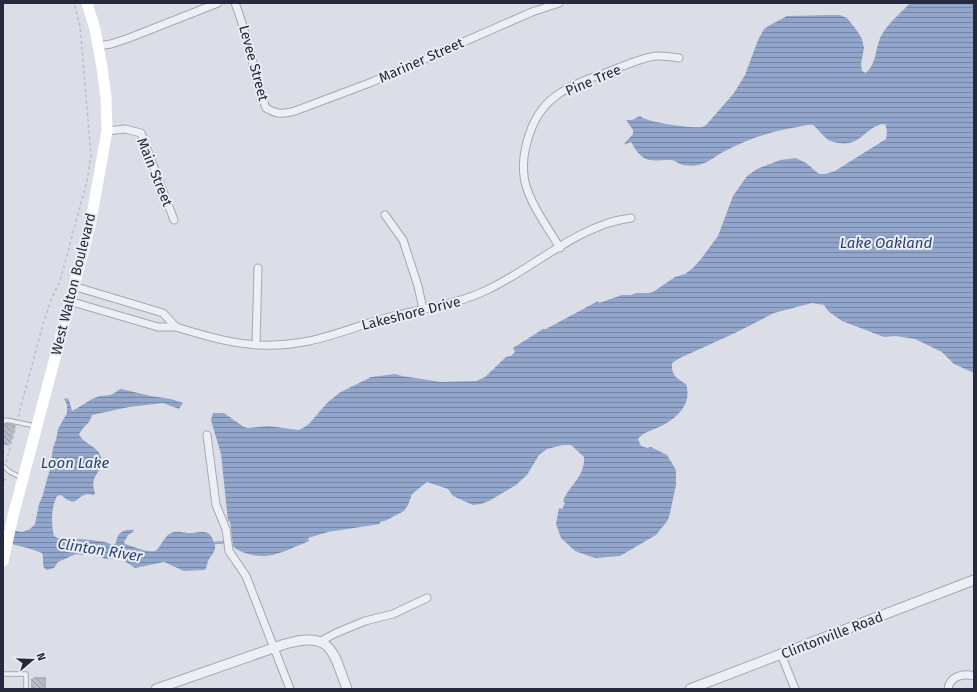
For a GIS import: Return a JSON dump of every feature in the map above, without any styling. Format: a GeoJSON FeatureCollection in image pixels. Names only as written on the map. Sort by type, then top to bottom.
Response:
{"type":"FeatureCollection","features":[{"type":"Feature","properties":{"kind":"main road","name":"West Walton Boulevard"},"geometry":{"type":"LineString","coordinates":[[3,559],[22,478],[90,226],[107,131],[106,98],[98,46],[87,3]]}},
{"type":"Feature","properties":{"kind":"street"},"geometry":{"type":"LineString","coordinates":[[98,46],[111,44],[129,38],[218,3]]}},
{"type":"Feature","properties":{"kind":"street","name":"Levee Street"},"geometry":{"type":"LineString","coordinates":[[235,3],[242,20],[260,92],[266,108],[275,113],[282,114]]}},
{"type":"Feature","properties":{"kind":"street","name":"Mariner Street"},"geometry":{"type":"LineString","coordinates":[[282,114],[295,111],[372,82],[532,12],[559,3]]}},
{"type":"Feature","properties":{"kind":"street","name":"Pine Tree"},"geometry":{"type":"LineString","coordinates":[[560,248],[532,202],[527,189],[524,174],[526,147],[530,131],[544,108],[555,96],[596,76],[656,56],[679,58]]}},
{"type":"Feature","properties":{"kind":"street","name":"Main Street"},"geometry":{"type":"LineString","coordinates":[[107,131],[125,129],[142,133],[174,220]]}},
{"type":"Feature","properties":{"kind":"street"},"geometry":{"type":"LineString","coordinates":[[385,215],[403,240],[418,286],[423,309]]}},
{"type":"Feature","properties":{"kind":"street","name":"Lakeshore Drive"},"geometry":{"type":"LineString","coordinates":[[69,301],[158,327],[176,327],[233,343],[285,345],[311,341],[377,320],[463,300],[490,289],[601,226],[619,219],[631,218]]}},
{"type":"Feature","properties":{"kind":"street"},"geometry":{"type":"LineString","coordinates":[[256,345],[258,268]]}},
{"type":"Feature","properties":{"kind":"street","name":"Lakeshore Drive"},"geometry":{"type":"LineString","coordinates":[[73,286],[163,314],[176,327]]}},
{"type":"Feature","properties":{"kind":"street"},"geometry":{"type":"LineString","coordinates":[[207,435],[216,505],[226,529],[229,552],[246,576],[290,689]]}},
{"type":"Feature","properties":{"kind":"street","name":"Clintonville Road"},"geometry":{"type":"LineString","coordinates":[[690,689],[974,580]]}},
{"type":"Feature","properties":{"kind":"street"},"geometry":{"type":"LineString","coordinates":[[321,642],[336,633],[365,621],[393,614],[427,598]]}},
{"type":"Feature","properties":{"kind":"street"},"geometry":{"type":"LineString","coordinates":[[156,689],[300,639],[313,639],[327,645],[347,689]]}},
{"type":"Feature","properties":{"kind":"street"},"geometry":{"type":"LineString","coordinates":[[781,654],[795,689]]}},
{"type":"Feature","properties":{"kind":"street"},"geometry":{"type":"LineString","coordinates":[[948,689],[949,684],[956,677],[966,674],[974,676]]}},
{"type":"Feature","properties":{"kind":"lane"},"geometry":{"type":"LineString","coordinates":[[3,422],[6,420],[36,426]]}},
{"type":"Feature","properties":{"kind":"lane"},"geometry":{"type":"LineString","coordinates":[[4,467],[22,478]]}},
{"type":"Feature","properties":{"kind":"lane"},"geometry":{"type":"LineString","coordinates":[[3,674],[26,674],[26,689]]}},
{"type":"Feature","properties":{"kind":"path"},"geometry":{"type":"LineString","coordinates":[[3,487],[4,467],[43,324],[51,300],[60,281],[87,181],[91,155],[80,26],[74,3]]}},
{"type":"Feature","properties":{"kind":"water","name":"Lake Oakland"},"geometry":{"type":"Polygon","coordinates":[[[910,3],[974,3],[974,373],[954,364],[942,352],[915,339],[896,336],[884,337],[842,321],[828,311],[824,305],[812,303],[774,313],[672,363],[672,371],[674,374],[686,384],[688,392],[685,405],[670,421],[644,434],[638,439],[641,446],[647,448],[651,447],[667,455],[676,470],[676,485],[670,513],[668,520],[656,535],[620,556],[595,558],[575,551],[561,538],[556,524],[559,508],[562,509],[565,503],[563,501],[567,492],[579,476],[584,463],[584,457],[571,445],[563,445],[547,449],[539,455],[527,475],[516,485],[481,504],[473,505],[453,496],[448,489],[427,482],[412,494],[404,511],[380,522],[380,524],[328,532],[308,538],[309,541],[283,552],[267,556],[250,554],[238,550],[233,546],[230,521],[228,521],[221,454],[211,420],[213,413],[224,413],[244,427],[248,428],[268,426],[299,430],[308,425],[327,403],[339,393],[371,377],[395,374],[441,382],[476,381],[485,377],[506,357],[511,356],[515,352],[513,348],[543,329],[546,329],[598,301],[599,303],[622,295],[653,292],[675,277],[685,274],[701,259],[718,236],[733,196],[747,176],[757,169],[780,160],[796,158],[806,163],[819,174],[835,171],[886,139],[887,131],[885,124],[878,125],[853,142],[846,143],[838,143],[828,140],[813,125],[788,129],[751,139],[722,153],[706,163],[689,166],[672,160],[648,160],[640,155],[631,142],[623,145],[633,134],[633,130],[626,120],[632,120],[640,116],[651,121],[670,124],[690,127],[704,126],[734,93],[745,75],[758,40],[764,29],[787,16],[840,15],[847,18],[862,39],[864,48],[861,64],[862,71],[866,73],[872,65],[879,41],[884,31],[910,3]]]}},
{"type":"Feature","properties":{"kind":"water","name":"Loon Lake"},"geometry":{"type":"Polygon","coordinates":[[[121,389],[171,399],[183,403],[179,409],[163,403],[129,407],[92,415],[89,422],[79,434],[97,450],[101,457],[101,467],[95,477],[93,486],[95,493],[94,495],[83,495],[73,502],[61,495],[57,496],[52,516],[54,536],[64,540],[81,539],[113,545],[116,543],[121,532],[134,530],[128,535],[124,542],[125,544],[148,551],[155,551],[171,533],[206,532],[212,538],[215,550],[209,559],[205,570],[184,571],[164,562],[135,568],[120,558],[106,559],[90,553],[83,555],[76,554],[58,562],[54,568],[47,570],[43,566],[42,553],[3,542],[3,528],[22,532],[30,529],[35,524],[39,504],[50,469],[58,429],[67,413],[67,404],[64,399],[67,398],[69,400],[72,411],[94,398],[112,394],[121,389]]]}},
{"type":"Feature","properties":{"kind":"building"},"geometry":{"type":"Polygon","coordinates":[[[3,425],[14,427],[9,446],[3,444],[3,425]]]}},
{"type":"Feature","properties":{"kind":"building"},"geometry":{"type":"Polygon","coordinates":[[[31,679],[44,679],[44,689],[31,689],[31,679]]]}},
{"type":"Feature","properties":{"kind":"waterway","name":"Clinton River"},"geometry":{"type":"LineString","coordinates":[[214,543],[228,542]]}}]}
